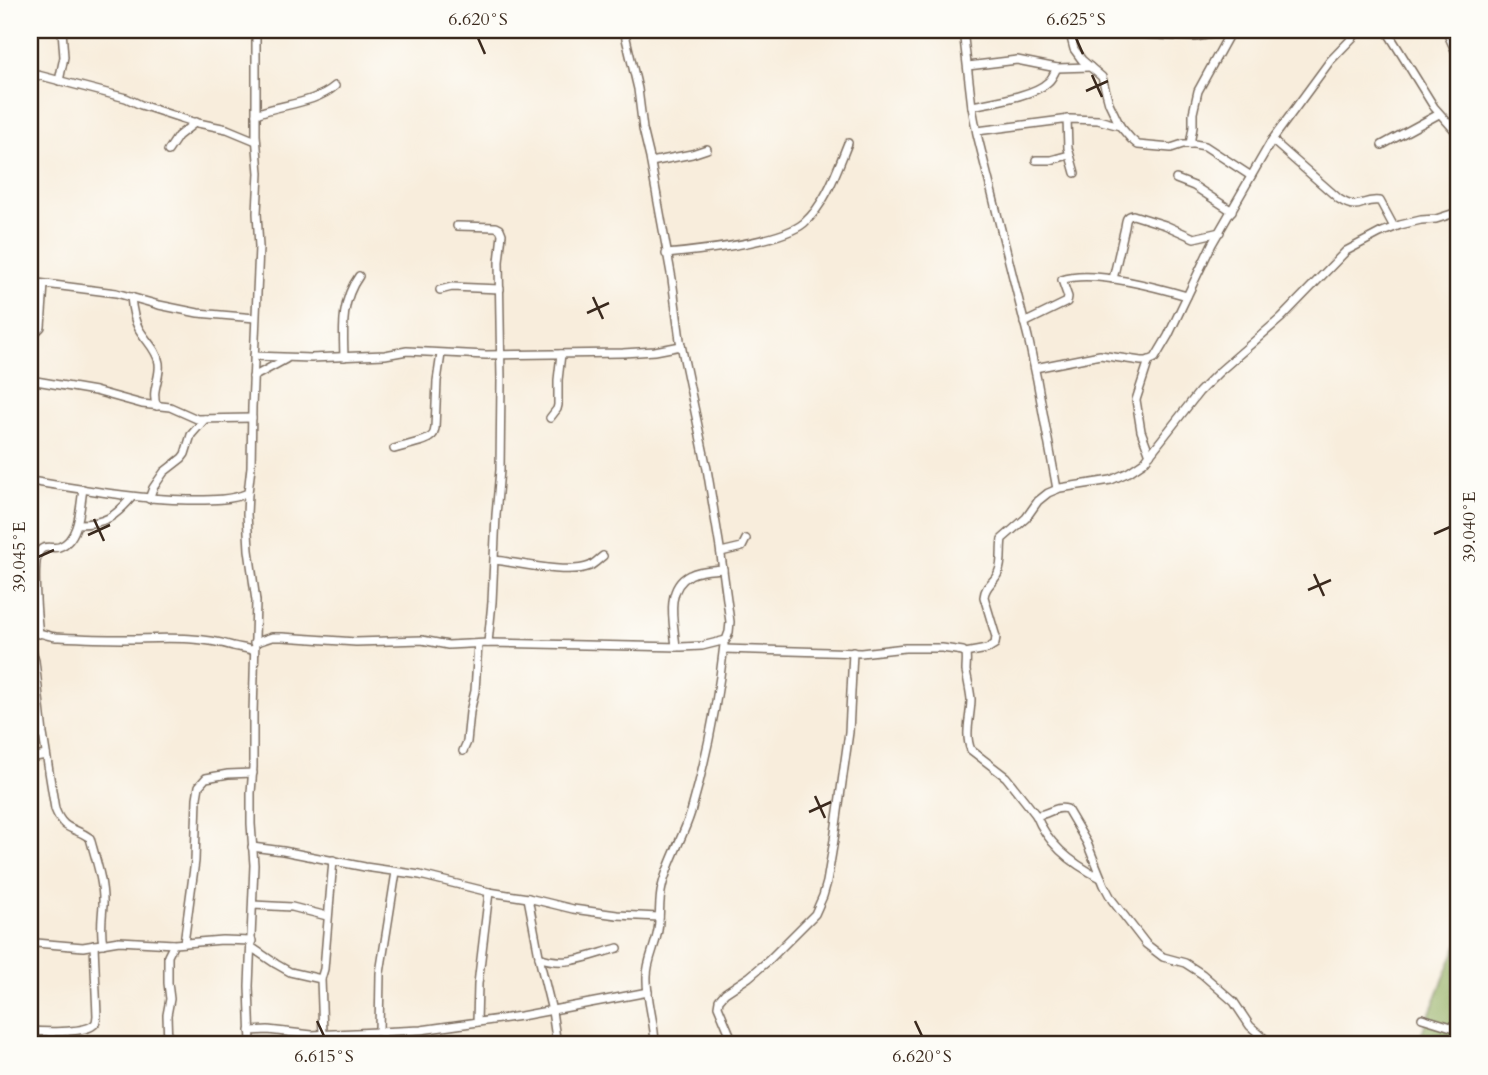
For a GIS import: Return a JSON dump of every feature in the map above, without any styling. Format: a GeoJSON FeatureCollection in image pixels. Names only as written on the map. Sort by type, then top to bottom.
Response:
{"type":"FeatureCollection","features":[{"type":"Feature","properties":{"kind":"street"},"geometry":{"type":"LineString","coordinates":[[59,81],[64,57],[62,30]]}},
{"type":"Feature","properties":{"kind":"street"},"geometry":{"type":"LineString","coordinates":[[251,1045],[249,986],[254,864],[251,793],[256,601],[249,550],[247,493],[251,467],[259,247],[256,30]]}},
{"type":"Feature","properties":{"kind":"street"},"geometry":{"type":"LineString","coordinates":[[624,30],[638,89],[681,346],[704,455],[730,622],[701,776],[662,887],[658,933],[647,976],[655,1045]]}},
{"type":"Feature","properties":{"kind":"street"},"geometry":{"type":"LineString","coordinates":[[963,30],[977,131],[1035,368],[1057,489]]}},
{"type":"Feature","properties":{"kind":"street"},"geometry":{"type":"LineString","coordinates":[[1233,30],[1195,37],[1070,30],[1074,49],[1082,60],[1102,77],[1109,103],[1120,126],[1138,145],[1171,149],[1183,144],[1205,146],[1251,176]]}},
{"type":"Feature","properties":{"kind":"street"},"geometry":{"type":"LineString","coordinates":[[1190,144],[1198,91],[1233,30]]}},
{"type":"Feature","properties":{"kind":"street"},"geometry":{"type":"LineString","coordinates":[[1035,368],[1100,355],[1149,360],[1155,358],[1220,232],[1272,140],[1330,61],[1360,30]]}},
{"type":"Feature","properties":{"kind":"street"},"geometry":{"type":"LineString","coordinates":[[1396,30],[1384,31],[1439,114],[1457,130]]}},
{"type":"Feature","properties":{"kind":"street"},"geometry":{"type":"LineString","coordinates":[[1446,30],[1458,57]]}},
{"type":"Feature","properties":{"kind":"street"},"geometry":{"type":"LineString","coordinates":[[968,66],[1017,60],[1057,68],[1090,67]]}},
{"type":"Feature","properties":{"kind":"street"},"geometry":{"type":"LineString","coordinates":[[972,106],[1037,90],[1049,81],[1057,68]]}},
{"type":"Feature","properties":{"kind":"street"},"geometry":{"type":"LineString","coordinates":[[30,74],[126,98],[256,141]]}},
{"type":"Feature","properties":{"kind":"street"},"geometry":{"type":"LineString","coordinates":[[256,114],[323,95],[335,86]]}},
{"type":"Feature","properties":{"kind":"street"},"geometry":{"type":"LineString","coordinates":[[1382,145],[1439,114]]}},
{"type":"Feature","properties":{"kind":"street"},"geometry":{"type":"LineString","coordinates":[[977,131],[1066,119],[1098,120],[1120,126]]}},
{"type":"Feature","properties":{"kind":"street"},"geometry":{"type":"LineString","coordinates":[[1066,119],[1069,155],[1075,173]]}},
{"type":"Feature","properties":{"kind":"street"},"geometry":{"type":"LineString","coordinates":[[168,150],[177,136],[196,122]]}},
{"type":"Feature","properties":{"kind":"street"},"geometry":{"type":"LineString","coordinates":[[244,135],[256,130]]}},
{"type":"Feature","properties":{"kind":"street"},"geometry":{"type":"LineString","coordinates":[[1272,140],[1349,205],[1380,201],[1394,227]]}},
{"type":"Feature","properties":{"kind":"street"},"geometry":{"type":"LineString","coordinates":[[666,254],[751,242],[790,231],[803,224],[816,210],[827,191],[848,143]]}},
{"type":"Feature","properties":{"kind":"street"},"geometry":{"type":"LineString","coordinates":[[651,162],[707,149]]}},
{"type":"Feature","properties":{"kind":"street"},"geometry":{"type":"LineString","coordinates":[[1036,160],[1051,160],[1069,155]]}},
{"type":"Feature","properties":{"kind":"street"},"geometry":{"type":"LineString","coordinates":[[1176,178],[1194,186],[1232,211]]}},
{"type":"Feature","properties":{"kind":"street"},"geometry":{"type":"LineString","coordinates":[[254,642],[282,637],[356,642],[422,640],[448,645],[724,645],[853,652],[942,648],[965,653],[987,649],[995,644],[996,637],[984,592],[999,573],[1002,539],[1026,518],[1038,502],[1057,489],[1111,480],[1144,462],[1199,392],[1281,318],[1339,257],[1394,227],[1458,212]]}},
{"type":"Feature","properties":{"kind":"street"},"geometry":{"type":"LineString","coordinates":[[1113,279],[1129,216],[1165,225],[1194,238],[1220,232]]}},
{"type":"Feature","properties":{"kind":"street"},"geometry":{"type":"LineString","coordinates":[[457,226],[496,227],[502,234],[499,262],[501,437],[488,643]]}},
{"type":"Feature","properties":{"kind":"street"},"geometry":{"type":"LineString","coordinates":[[30,233],[36,249],[30,270]]}},
{"type":"Feature","properties":{"kind":"street"},"geometry":{"type":"LineString","coordinates":[[344,357],[343,315],[352,285],[359,276]]}},
{"type":"Feature","properties":{"kind":"street"},"geometry":{"type":"LineString","coordinates":[[1024,323],[1067,302],[1068,297],[1062,282],[1064,278],[1096,277],[1135,282],[1186,296]]}},
{"type":"Feature","properties":{"kind":"street"},"geometry":{"type":"LineString","coordinates":[[30,282],[116,293],[198,313],[256,318]]}},
{"type":"Feature","properties":{"kind":"street"},"geometry":{"type":"LineString","coordinates":[[31,333],[41,327],[44,284]]}},
{"type":"Feature","properties":{"kind":"street"},"geometry":{"type":"LineString","coordinates":[[440,290],[452,287],[500,289]]}},
{"type":"Feature","properties":{"kind":"street"},"geometry":{"type":"LineString","coordinates":[[131,297],[139,329],[159,360],[154,392],[157,406]]}},
{"type":"Feature","properties":{"kind":"street"},"geometry":{"type":"LineString","coordinates":[[254,356],[344,357],[407,352],[561,354],[655,351],[681,346]]}},
{"type":"Feature","properties":{"kind":"street"},"geometry":{"type":"LineString","coordinates":[[394,449],[433,435],[441,354]]}},
{"type":"Feature","properties":{"kind":"street"},"geometry":{"type":"LineString","coordinates":[[550,418],[558,405],[561,354]]}},
{"type":"Feature","properties":{"kind":"street"},"geometry":{"type":"LineString","coordinates":[[253,377],[288,358]]}},
{"type":"Feature","properties":{"kind":"street"},"geometry":{"type":"LineString","coordinates":[[1149,360],[1136,400],[1141,431],[1150,455]]}},
{"type":"Feature","properties":{"kind":"street"},"geometry":{"type":"LineString","coordinates":[[30,380],[179,410],[197,419],[252,418]]}},
{"type":"Feature","properties":{"kind":"street"},"geometry":{"type":"LineString","coordinates":[[149,499],[164,472],[185,454],[191,435],[205,419]]}},
{"type":"Feature","properties":{"kind":"street"},"geometry":{"type":"LineString","coordinates":[[30,481],[149,499],[205,500],[238,497],[247,493]]}},
{"type":"Feature","properties":{"kind":"street"},"geometry":{"type":"LineString","coordinates":[[39,634],[37,554],[42,548],[61,546],[67,540],[78,524],[83,489]]}},
{"type":"Feature","properties":{"kind":"street"},"geometry":{"type":"LineString","coordinates":[[78,524],[105,521],[123,508],[132,497]]}},
{"type":"Feature","properties":{"kind":"street"},"geometry":{"type":"LineString","coordinates":[[721,551],[742,547],[746,539]]}},
{"type":"Feature","properties":{"kind":"street"},"geometry":{"type":"LineString","coordinates":[[495,560],[572,568],[590,566],[603,556]]}},
{"type":"Feature","properties":{"kind":"street"},"geometry":{"type":"LineString","coordinates":[[676,647],[673,600],[676,590],[691,574],[723,569]]}},
{"type":"Feature","properties":{"kind":"street"},"geometry":{"type":"LineString","coordinates":[[30,634],[34,632],[53,636],[121,639],[192,639],[225,643],[254,651]]}},
{"type":"Feature","properties":{"kind":"street"},"geometry":{"type":"LineString","coordinates":[[463,751],[467,742],[475,691],[478,644]]}},
{"type":"Feature","properties":{"kind":"street"},"geometry":{"type":"LineString","coordinates":[[30,645],[55,809],[65,825],[90,838],[102,887],[100,933],[103,944]]}},
{"type":"Feature","properties":{"kind":"street"},"geometry":{"type":"LineString","coordinates":[[731,1037],[718,1006],[719,1000],[768,961],[815,914],[823,897],[849,732],[853,652]]}},
{"type":"Feature","properties":{"kind":"street"},"geometry":{"type":"LineString","coordinates":[[965,653],[971,700],[969,744],[976,755],[1001,772],[1012,784],[1056,847],[1070,860],[1101,878]]}},
{"type":"Feature","properties":{"kind":"street"},"geometry":{"type":"LineString","coordinates":[[30,758],[46,755]]}},
{"type":"Feature","properties":{"kind":"street"},"geometry":{"type":"LineString","coordinates":[[184,943],[194,870],[199,786],[206,778],[253,773]]}},
{"type":"Feature","properties":{"kind":"street"},"geometry":{"type":"LineString","coordinates":[[1036,815],[1062,807],[1067,809],[1087,843],[1112,900],[1146,944],[1163,957],[1185,963],[1202,974],[1234,1002],[1250,1026],[1272,1045]]}},
{"type":"Feature","properties":{"kind":"street"},"geometry":{"type":"LineString","coordinates":[[252,847],[420,875],[489,892],[600,913],[659,917]]}},
{"type":"Feature","properties":{"kind":"street"},"geometry":{"type":"LineString","coordinates":[[320,1045],[320,979],[324,969],[333,860]]}},
{"type":"Feature","properties":{"kind":"street"},"geometry":{"type":"LineString","coordinates":[[382,1045],[380,974],[396,872]]}},
{"type":"Feature","properties":{"kind":"street"},"geometry":{"type":"LineString","coordinates":[[477,1022],[478,984],[489,892]]}},
{"type":"Feature","properties":{"kind":"street"},"geometry":{"type":"LineString","coordinates":[[528,898],[557,1045]]}},
{"type":"Feature","properties":{"kind":"street"},"geometry":{"type":"LineString","coordinates":[[253,905],[292,907],[327,916]]}},
{"type":"Feature","properties":{"kind":"street"},"geometry":{"type":"LineString","coordinates":[[30,944],[71,947],[120,942],[172,944],[222,940],[251,944],[290,972],[320,979]]}},
{"type":"Feature","properties":{"kind":"street"},"geometry":{"type":"LineString","coordinates":[[168,1045],[169,956],[172,944]]}},
{"type":"Feature","properties":{"kind":"street"},"geometry":{"type":"LineString","coordinates":[[30,1031],[50,1032],[88,1027],[96,1022],[94,945]]}},
{"type":"Feature","properties":{"kind":"street"},"geometry":{"type":"LineString","coordinates":[[540,957],[565,962],[618,948]]}},
{"type":"Feature","properties":{"kind":"street"},"geometry":{"type":"LineString","coordinates":[[250,1031],[322,1034],[421,1030],[552,1011],[648,992]]}},
{"type":"Feature","properties":{"kind":"street"},"geometry":{"type":"LineString","coordinates":[[1422,1018],[1458,1029]]}},
{"type":"Feature","properties":{"kind":"street"},"geometry":{"type":"LineString","coordinates":[[50,1032],[54,1045]]}},
{"type":"Feature","properties":{"kind":"green space"},"geometry":{"type":"Polygon","coordinates":[[[1458,943],[1458,1045],[1417,1045],[1458,943]]]}}]}
